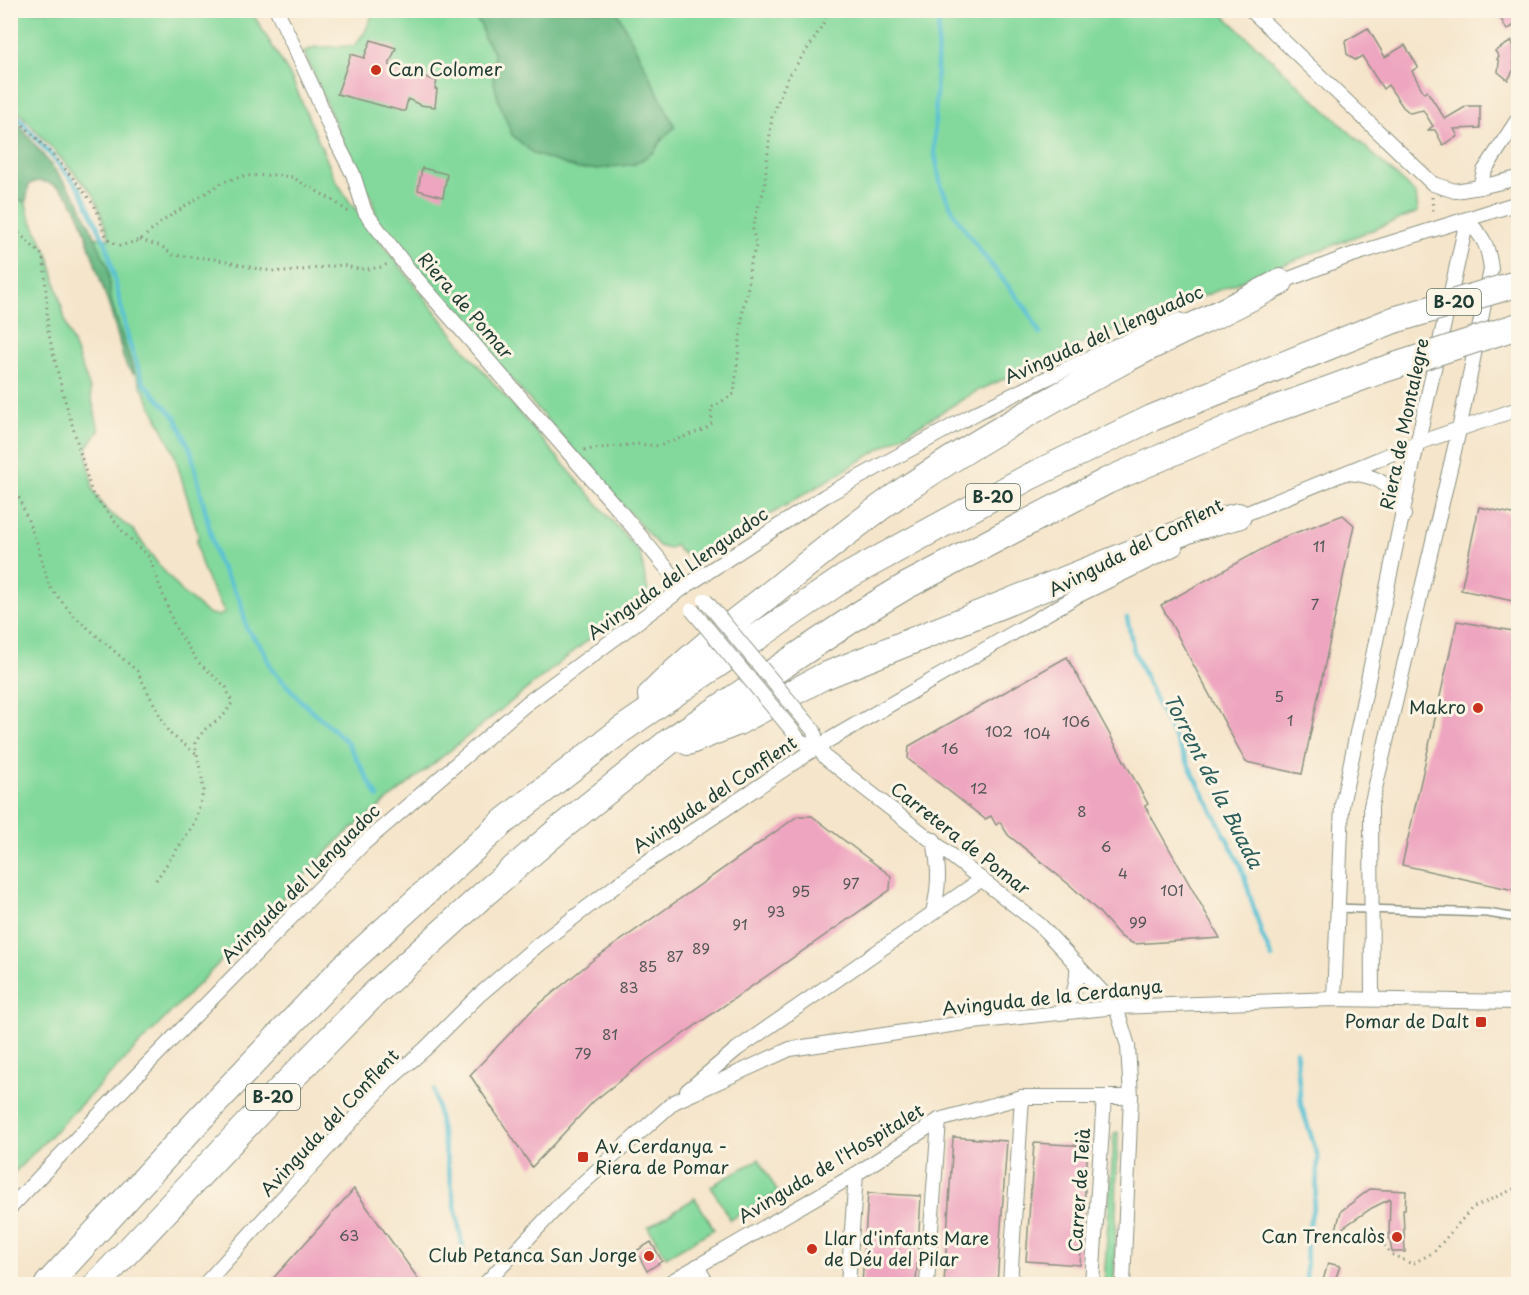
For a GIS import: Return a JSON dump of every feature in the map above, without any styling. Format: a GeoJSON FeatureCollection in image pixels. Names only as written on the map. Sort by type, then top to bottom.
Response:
{"type":"FeatureCollection","features":[{"type":"Feature","properties":{"kind":"highway"},"geometry":{"type":"LineString","coordinates":[[621,730],[677,668],[849,530],[906,489],[1080,384],[1181,331],[1239,305],[1280,282]]}},
{"type":"Feature","properties":{"kind":"highway","name":"B-20"},"geometry":{"type":"LineString","coordinates":[[48,1284],[344,967],[503,822],[621,730],[765,630],[844,578],[1019,483],[1152,418],[1394,320],[1516,284]]}},
{"type":"Feature","properties":{"kind":"highway","name":"B-20"},"geometry":{"type":"LineString","coordinates":[[97,1284],[270,1100],[374,995],[536,849],[648,758],[765,676],[906,586],[1107,481],[1264,413],[1379,371],[1518,326]]}},
{"type":"Feature","properties":{"kind":"highway"},"geometry":{"type":"LineString","coordinates":[[648,758],[738,722],[822,677],[1196,527],[1238,516]]}},
{"type":"Feature","properties":{"kind":"street","name":"Riera de Pomar"},"geometry":{"type":"LineString","coordinates":[[277,10],[353,174],[365,212],[402,260],[684,587]]}},
{"type":"Feature","properties":{"kind":"street"},"geometry":{"type":"LineString","coordinates":[[1251,10],[1433,184],[1455,191],[1518,178]]}},
{"type":"Feature","properties":{"kind":"street"},"geometry":{"type":"LineString","coordinates":[[1480,187],[1484,171],[1518,119]]}},
{"type":"Feature","properties":{"kind":"street","name":"Avinguda del Llenguadoc"},"geometry":{"type":"LineString","coordinates":[[10,1208],[362,845],[526,704],[684,587],[825,496],[978,412],[1108,349],[1212,306],[1402,238],[1518,203]]}},
{"type":"Feature","properties":{"kind":"street"},"geometry":{"type":"LineString","coordinates":[[1372,999],[1371,806],[1459,430],[1491,269],[1488,250],[1482,236],[1467,220]]}},
{"type":"Feature","properties":{"kind":"street","name":"Riera de Montalegre"},"geometry":{"type":"LineString","coordinates":[[1334,999],[1342,805],[1467,220]]}},
{"type":"Feature","properties":{"kind":"street","name":"Avinguda del Conflent"},"geometry":{"type":"LineString","coordinates":[[205,1284],[388,1081],[425,1049],[478,996],[539,944],[647,862],[817,747],[1077,596],[1238,516],[1418,443],[1518,409]]}},
{"type":"Feature","properties":{"kind":"street"},"geometry":{"type":"LineString","coordinates":[[1345,472],[1378,479],[1389,487],[1398,499],[1404,515]]}},
{"type":"Feature","properties":{"kind":"street","name":"Carretera de Pomar"},"geometry":{"type":"LineString","coordinates":[[684,587],[705,600],[805,720],[814,731],[817,747],[827,759],[934,840],[1040,925],[1116,1006],[1128,1046],[1131,1097],[1124,1284]]}},
{"type":"Feature","properties":{"kind":"street","name":"Carretera de Pomar"},"geometry":{"type":"LineString","coordinates":[[684,587],[692,610],[800,741],[817,747]]}},
{"type":"Feature","properties":{"kind":"street"},"geometry":{"type":"LineString","coordinates":[[933,912],[938,893],[939,869],[934,840]]}},
{"type":"Feature","properties":{"kind":"street","name":"Avinguda de la Cerdanya"},"geometry":{"type":"LineString","coordinates":[[485,1284],[564,1200],[737,1048],[982,879]]}},
{"type":"Feature","properties":{"kind":"street"},"geometry":{"type":"LineString","coordinates":[[1061,1012],[1077,986],[1077,964]]}},
{"type":"Feature","properties":{"kind":"street","name":"Avinguda de la Cerdanya"},"geometry":{"type":"LineString","coordinates":[[674,1102],[790,1049],[964,1023],[1116,1006],[1334,999],[1518,1002]]}},
{"type":"Feature","properties":{"kind":"street"},"geometry":{"type":"LineString","coordinates":[[1010,1284],[1022,1097]]}},
{"type":"Feature","properties":{"kind":"street","name":"Avinguda de l'Hospitalet"},"geometry":{"type":"LineString","coordinates":[[667,1284],[856,1174],[939,1120],[1022,1097],[1131,1097]]}},
{"type":"Feature","properties":{"kind":"street","name":"Carrer de Teià"},"geometry":{"type":"LineString","coordinates":[[1092,1284],[1104,1097]]}},
{"type":"Feature","properties":{"kind":"street"},"geometry":{"type":"LineString","coordinates":[[927,1284],[939,1120]]}},
{"type":"Feature","properties":{"kind":"street"},"geometry":{"type":"LineString","coordinates":[[848,1284],[856,1174]]}},
{"type":"Feature","properties":{"kind":"street"},"geometry":{"type":"LineString","coordinates":[[698,1266],[707,1284]]}},
{"type":"Feature","properties":{"kind":"lane"},"geometry":{"type":"LineString","coordinates":[[1336,908],[1487,913],[1518,918]]}},
{"type":"Feature","properties":{"kind":"path"},"geometry":{"type":"LineString","coordinates":[[573,458],[586,449],[637,444],[659,446],[705,429],[712,423],[711,408],[734,394],[744,302],[750,264],[756,246],[753,230],[764,190],[772,116],[788,77],[813,41],[828,10]]}},
{"type":"Feature","properties":{"kind":"path"},"geometry":{"type":"LineString","coordinates":[[10,113],[55,157],[81,188],[96,209],[103,233],[111,242],[120,246],[140,240],[166,218],[223,182],[244,176],[291,177],[334,201],[363,222],[374,224]]}},
{"type":"Feature","properties":{"kind":"path"},"geometry":{"type":"LineString","coordinates":[[10,225],[42,255],[45,270],[48,331],[62,390],[92,493],[124,533],[149,556],[175,627],[197,661],[226,687],[232,703],[224,715],[204,730],[195,743],[204,790],[194,824],[154,883]]}},
{"type":"Feature","properties":{"kind":"path"},"geometry":{"type":"LineString","coordinates":[[140,240],[161,246],[173,255],[214,259],[263,270],[287,272],[342,265],[368,269],[382,267],[393,260],[402,260]]}},
{"type":"Feature","properties":{"kind":"path"},"geometry":{"type":"LineString","coordinates":[[10,475],[37,543],[49,586],[74,615],[137,671],[169,733],[196,754]]}},
{"type":"Feature","properties":{"kind":"path"},"geometry":{"type":"LineString","coordinates":[[1370,1226],[1390,1254],[1412,1264],[1434,1252],[1472,1208],[1518,1187]]}},
{"type":"Feature","properties":{"kind":"green space"},"geometry":{"type":"Polygon","coordinates":[[[11,11],[251,11],[291,77],[335,179],[349,201],[471,357],[640,553],[648,592],[342,837],[11,1176],[11,197],[26,202],[28,213],[49,256],[67,328],[89,386],[99,431],[88,446],[87,453],[93,490],[107,511],[133,530],[183,593],[207,613],[219,616],[225,612],[202,567],[197,538],[199,537],[173,450],[135,373],[86,236],[110,239],[94,195],[11,103],[11,11]]]}},
{"type":"Feature","properties":{"kind":"green space"},"geometry":{"type":"Polygon","coordinates":[[[374,11],[1219,11],[1416,194],[1418,212],[1081,344],[975,392],[698,558],[694,558],[682,553],[675,545],[669,549],[659,546],[487,352],[377,219],[371,195],[360,181],[304,52],[315,47],[354,46],[365,32],[374,11]]]}},
{"type":"Feature","properties":{"kind":"green space"},"geometry":{"type":"Polygon","coordinates":[[[466,11],[617,11],[675,127],[663,138],[654,152],[635,164],[578,169],[534,154],[512,135],[498,99],[493,78],[494,52],[484,38],[481,25],[466,11]]]}},
{"type":"Feature","properties":{"kind":"green space"},"geometry":{"type":"Polygon","coordinates":[[[10,113],[79,201],[108,267],[111,300],[134,374],[127,367],[123,357],[84,229],[71,200],[58,187],[40,181],[29,185],[26,202],[11,197],[10,113]]]}},
{"type":"Feature","properties":{"kind":"green space"},"geometry":{"type":"Polygon","coordinates":[[[1118,1132],[1114,1284],[1104,1284],[1114,1133],[1118,1132]]]}},
{"type":"Feature","properties":{"kind":"green space"},"geometry":{"type":"Polygon","coordinates":[[[759,1159],[778,1193],[730,1220],[711,1186],[759,1159]]]}},
{"type":"Feature","properties":{"kind":"green space"},"geometry":{"type":"Polygon","coordinates":[[[695,1198],[714,1229],[666,1257],[648,1227],[695,1198]]]}},
{"type":"Feature","properties":{"kind":"building"},"geometry":{"type":"Polygon","coordinates":[[[1496,10],[1515,10],[1518,23],[1507,30],[1496,10]]]}},
{"type":"Feature","properties":{"kind":"building"},"geometry":{"type":"Polygon","coordinates":[[[1368,28],[1385,57],[1405,45],[1418,67],[1412,71],[1424,93],[1427,91],[1445,119],[1467,106],[1480,106],[1480,128],[1454,129],[1458,136],[1443,145],[1435,130],[1428,130],[1433,126],[1423,110],[1410,113],[1388,85],[1383,89],[1362,56],[1355,60],[1347,54],[1345,41],[1368,28]]]}},
{"type":"Feature","properties":{"kind":"building","name":"Can Colomer"},"geometry":{"type":"Polygon","coordinates":[[[371,40],[396,48],[389,65],[437,81],[435,107],[420,105],[408,99],[405,111],[402,111],[337,94],[351,54],[364,58],[371,40]]]}},
{"type":"Feature","properties":{"kind":"building"},"geometry":{"type":"Polygon","coordinates":[[[1512,41],[1514,69],[1508,80],[1498,72],[1497,59],[1499,57],[1495,51],[1512,41]]]}},
{"type":"Feature","properties":{"kind":"building"},"geometry":{"type":"Polygon","coordinates":[[[422,168],[447,174],[443,197],[418,190],[422,168]]]}},
{"type":"Feature","properties":{"kind":"building"},"geometry":{"type":"Polygon","coordinates":[[[1479,507],[1518,515],[1518,602],[1461,590],[1479,507]]]}},
{"type":"Feature","properties":{"kind":"building"},"geometry":{"type":"Polygon","coordinates":[[[1343,515],[1354,525],[1302,774],[1246,762],[1161,605],[1284,537],[1343,515]]]}},
{"type":"Feature","properties":{"kind":"building","name":"Makro"},"geometry":{"type":"Polygon","coordinates":[[[1457,621],[1518,632],[1518,891],[1402,865],[1457,621]]]}},
{"type":"Feature","properties":{"kind":"building"},"geometry":{"type":"Polygon","coordinates":[[[1067,657],[1148,804],[1145,806],[1220,938],[1134,944],[1121,937],[1071,886],[1008,835],[1000,822],[996,825],[991,816],[985,819],[908,759],[909,746],[1067,657]]]}},
{"type":"Feature","properties":{"kind":"building"},"geometry":{"type":"Polygon","coordinates":[[[798,816],[812,816],[891,876],[890,890],[646,1060],[594,1101],[532,1167],[470,1075],[532,1010],[593,960],[798,816]]]}},
{"type":"Feature","properties":{"kind":"building"},"geometry":{"type":"Polygon","coordinates":[[[953,1137],[1007,1141],[997,1284],[944,1284],[953,1137]]]}},
{"type":"Feature","properties":{"kind":"building"},"geometry":{"type":"Polygon","coordinates":[[[1034,1143],[1088,1146],[1080,1265],[1026,1261],[1034,1143]]]}},
{"type":"Feature","properties":{"kind":"building"},"geometry":{"type":"Polygon","coordinates":[[[354,1189],[422,1284],[268,1284],[354,1189]]]}},
{"type":"Feature","properties":{"kind":"building","name":"Can Trencalòs"},"geometry":{"type":"Polygon","coordinates":[[[1370,1189],[1406,1191],[1405,1210],[1403,1210],[1405,1252],[1392,1252],[1389,1237],[1390,1199],[1372,1208],[1335,1233],[1341,1211],[1370,1189]]]}},
{"type":"Feature","properties":{"kind":"building"},"geometry":{"type":"Polygon","coordinates":[[[868,1193],[921,1196],[916,1284],[862,1284],[868,1193]]]}},
{"type":"Feature","properties":{"kind":"building","name":"Club Petanca San Jorge"},"geometry":{"type":"Polygon","coordinates":[[[651,1242],[662,1261],[647,1271],[636,1251],[651,1242]]]}},
{"type":"Feature","properties":{"kind":"building"},"geometry":{"type":"Polygon","coordinates":[[[1328,1263],[1340,1266],[1334,1283],[1322,1284],[1328,1263]]]}},
{"type":"Feature","properties":{"kind":"waterway","name":"Torrent de la Buada"},"geometry":{"type":"LineString","coordinates":[[939,10],[934,149],[941,186],[955,215],[1028,311],[1040,334]]}},
{"type":"Feature","properties":{"kind":"waterway","name":"Riera de Pomar"},"geometry":{"type":"LineString","coordinates":[[10,108],[80,189],[107,246],[129,342],[143,382],[176,418],[191,451],[217,560],[240,600],[247,629],[263,649],[272,669],[301,701],[347,742],[378,797]]}},
{"type":"Feature","properties":{"kind":"waterway","name":"Torrent de la Buada"},"geometry":{"type":"LineString","coordinates":[[1127,618],[1134,651],[1159,708],[1241,866],[1262,935],[1272,958]]}},
{"type":"Feature","properties":{"kind":"waterway","name":"Torrent de la Buada"},"geometry":{"type":"LineString","coordinates":[[1296,1051],[1301,1105],[1318,1157],[1316,1192],[1307,1238],[1306,1284]]}},
{"type":"Feature","properties":{"kind":"waterway","name":"Riera de Pomar"},"geometry":{"type":"LineString","coordinates":[[434,1090],[463,1249]]}},
{"type":"Feature","properties":{"kind":"place","name":"Can Colomer"},"geometry":{"type":"Point","coordinates":[376,70]}},
{"type":"Feature","properties":{"kind":"place","name":"Makro"},"geometry":{"type":"Point","coordinates":[1478,708]}},
{"type":"Feature","properties":{"kind":"place","name":"Pomar de Dalt"},"geometry":{"type":"Point","coordinates":[1481,1022]}},
{"type":"Feature","properties":{"kind":"place","name":"Av. Cerdanya - Riera de Pomar"},"geometry":{"type":"Point","coordinates":[583,1157]}},
{"type":"Feature","properties":{"kind":"place","name":"Can Trencalòs"},"geometry":{"type":"Point","coordinates":[1397,1237]}},
{"type":"Feature","properties":{"kind":"place","name":"Llar d'infants Mare de Déu del Pilar"},"geometry":{"type":"Point","coordinates":[812,1249]}},
{"type":"Feature","properties":{"kind":"place","name":"Club Petanca San Jorge"},"geometry":{"type":"Point","coordinates":[649,1256]}}]}
